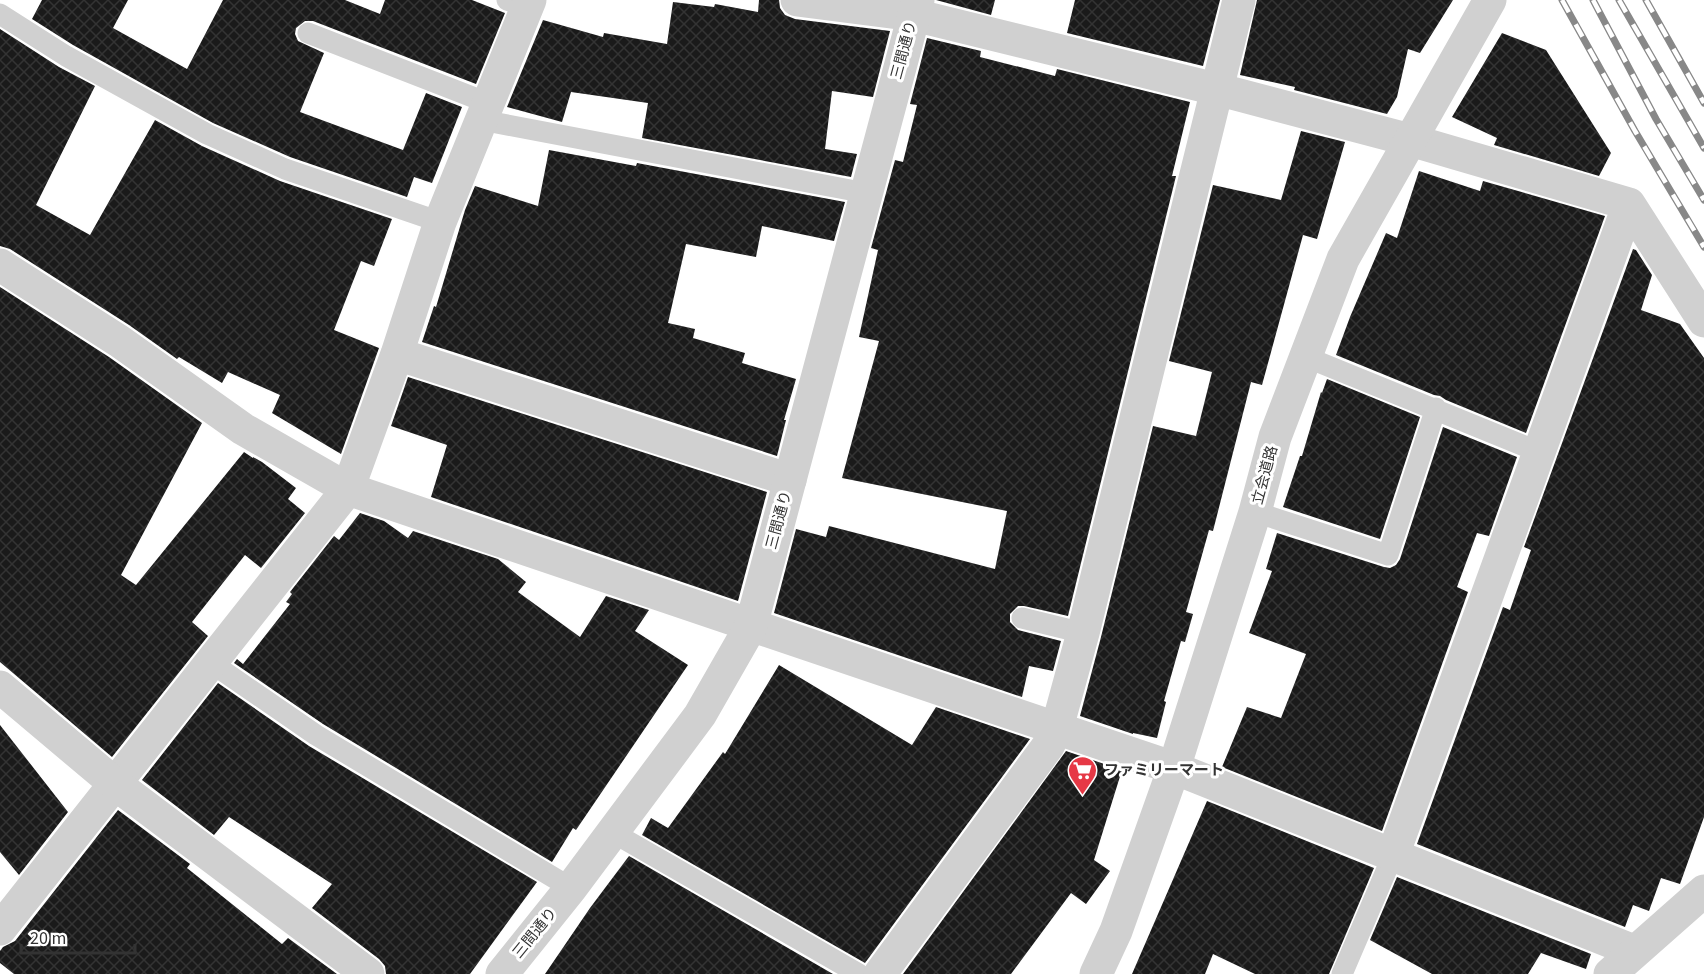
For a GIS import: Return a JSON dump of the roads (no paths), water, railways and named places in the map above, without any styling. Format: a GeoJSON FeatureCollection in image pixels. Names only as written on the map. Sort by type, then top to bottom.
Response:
{"type":"FeatureCollection","features":[{"type":"Feature","properties":{"kind":"street"},"geometry":{"type":"LineString","coordinates":[[797,0],[916,8],[1410,140],[1629,204],[1704,321]]}},
{"type":"Feature","properties":{"kind":"street"},"geometry":{"type":"LineString","coordinates":[[880,974],[1048,746],[1057,728],[1083,633],[1239,0]]}},
{"type":"Feature","properties":{"kind":"street","name":"立会道路"},"geometry":{"type":"LineString","coordinates":[[1096,974],[1116,931],[1174,768],[1255,512],[1275,437],[1343,259],[1490,0]]}},
{"type":"Feature","properties":{"kind":"street"},"geometry":{"type":"LineString","coordinates":[[0,929],[348,489],[397,354],[440,222],[485,111],[521,2]]}},
{"type":"Feature","properties":{"kind":"street","name":"三間通り"},"geometry":{"type":"LineString","coordinates":[[502,974],[571,888],[700,715],[751,626],[916,8]]}},
{"type":"Feature","properties":{"kind":"street"},"geometry":{"type":"LineString","coordinates":[[1393,855],[1629,204]]}},
{"type":"Feature","properties":{"kind":"street"},"geometry":{"type":"LineString","coordinates":[[3,274],[119,341],[243,429],[348,489],[1174,768],[1634,951]]}},
{"type":"Feature","properties":{"kind":"street"},"geometry":{"type":"LineString","coordinates":[[397,354],[790,480]]}},
{"type":"Feature","properties":{"kind":"street"},"geometry":{"type":"LineString","coordinates":[[0,687],[114,783],[368,974]]}},
{"type":"Feature","properties":{"kind":"street"},"geometry":{"type":"LineString","coordinates":[[1610,974],[1704,891]]}},
{"type":"Feature","properties":{"kind":"lane"},"geometry":{"type":"LineString","coordinates":[[0,14],[66,56],[207,134],[285,169],[440,222]]}},
{"type":"Feature","properties":{"kind":"lane"},"geometry":{"type":"LineString","coordinates":[[308,33],[485,111],[866,193]]}},
{"type":"Feature","properties":{"kind":"lane"},"geometry":{"type":"LineString","coordinates":[[1306,357],[1436,408],[1539,452]]}},
{"type":"Feature","properties":{"kind":"lane"},"geometry":{"type":"LineString","coordinates":[[1255,512],[1388,555],[1436,408]]}},
{"type":"Feature","properties":{"kind":"lane"},"geometry":{"type":"LineString","coordinates":[[1022,618],[1083,633]]}},
{"type":"Feature","properties":{"kind":"lane"},"geometry":{"type":"LineString","coordinates":[[210,662],[316,735],[571,888]]}},
{"type":"Feature","properties":{"kind":"lane"},"geometry":{"type":"LineString","coordinates":[[612,832],[859,974]]}},
{"type":"Feature","properties":{"kind":"lane"},"geometry":{"type":"LineString","coordinates":[[1342,974],[1393,855]]}},
{"type":"Feature","properties":{"kind":"railway"},"geometry":{"type":"LineString","coordinates":[[1562,0],[1635,131],[1704,247]]}},
{"type":"Feature","properties":{"kind":"railway"},"geometry":{"type":"LineString","coordinates":[[1593,0],[1656,119],[1704,200]]}},
{"type":"Feature","properties":{"kind":"railway"},"geometry":{"type":"LineString","coordinates":[[1619,0],[1704,148]]}},
{"type":"Feature","properties":{"kind":"railway"},"geometry":{"type":"LineString","coordinates":[[1646,0],[1704,103]]}},
{"type":"Feature","properties":{"kind":"place","name":"ファミリーマート"},"geometry":{"type":"Point","coordinates":[1083,796]}}]}
